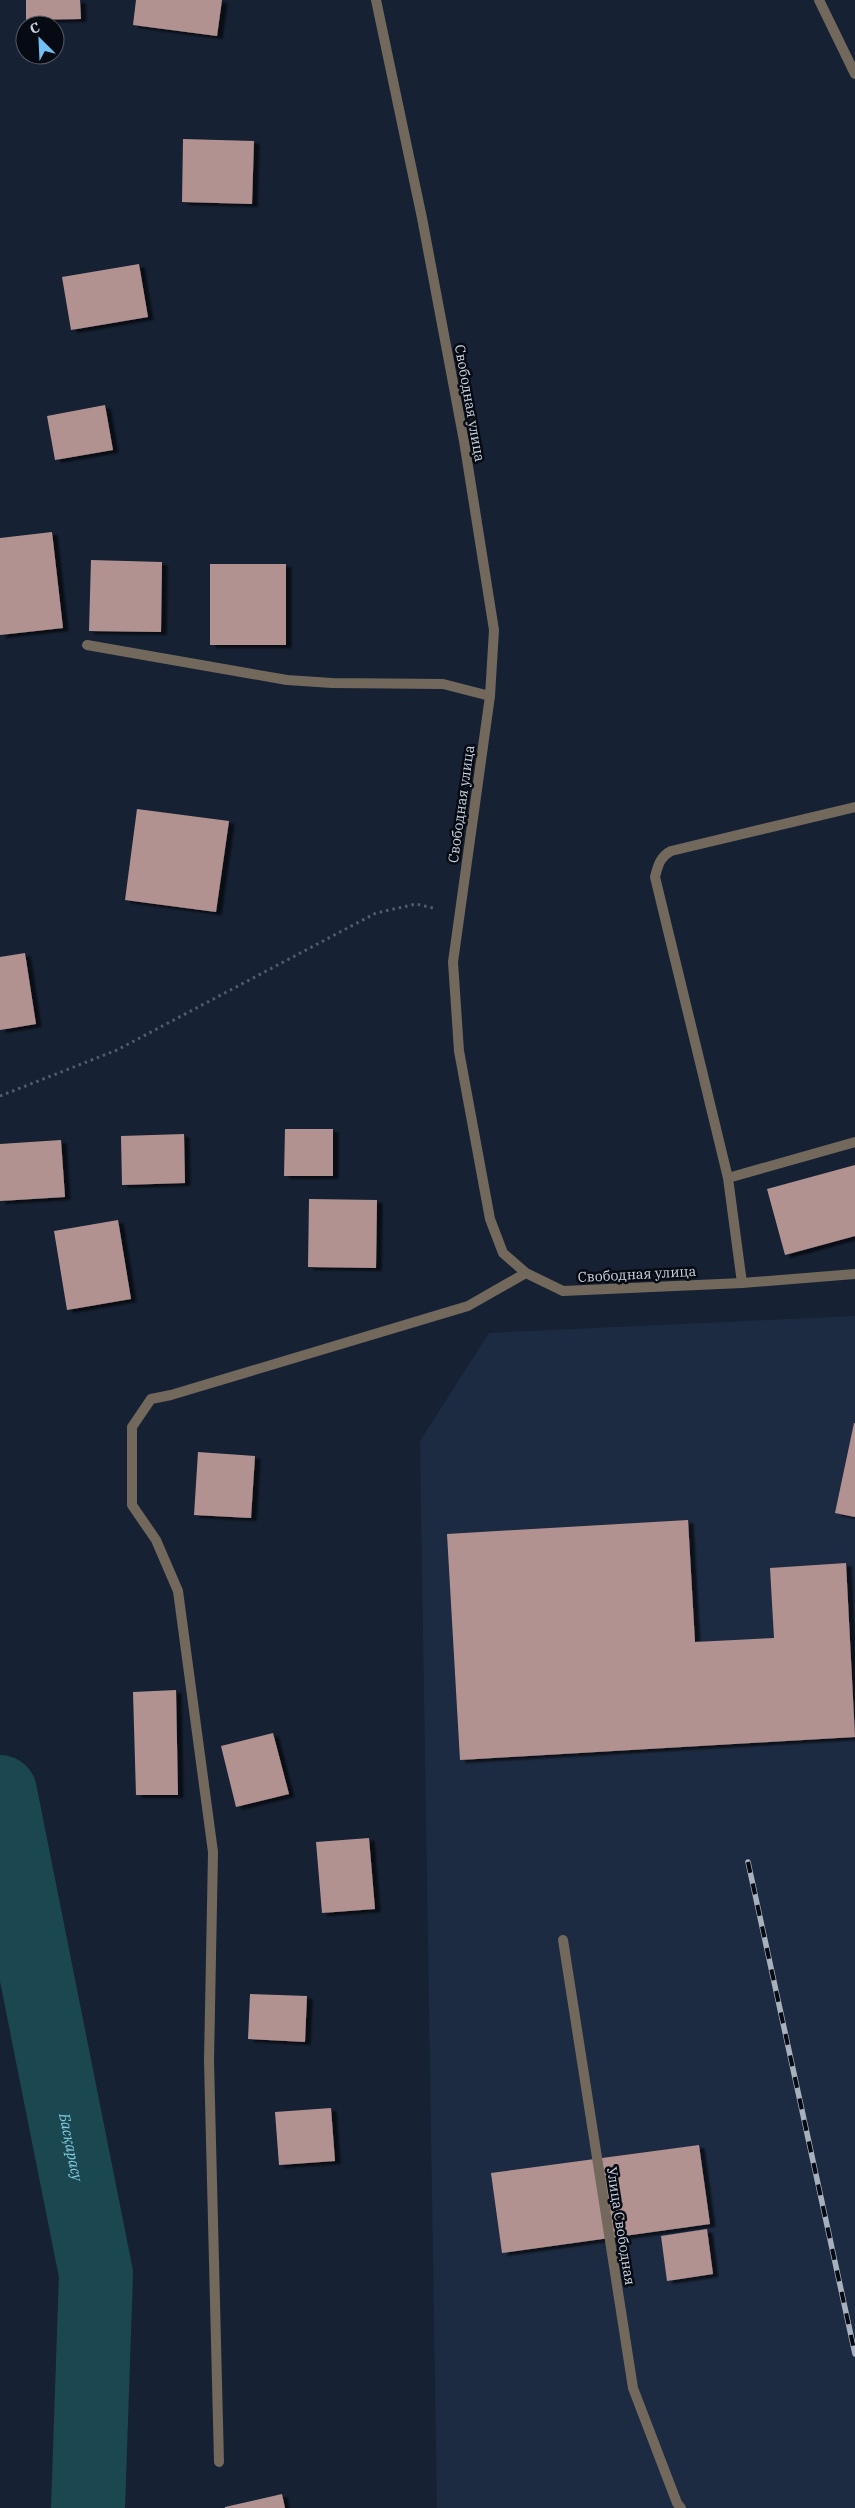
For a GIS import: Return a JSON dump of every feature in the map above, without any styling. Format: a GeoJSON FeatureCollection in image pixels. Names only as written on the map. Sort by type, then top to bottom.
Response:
{"type":"FeatureCollection","features":[{"type":"Feature","properties":{"kind":"street","name":"Свободная улица"},"geometry":{"type":"LineString","coordinates":[[376,0],[420,208],[464,441],[494,630],[490,696],[453,962],[460,1051],[490,1219],[503,1253],[526,1273],[563,1291],[742,1283],[855,1274]]}},
{"type":"Feature","properties":{"kind":"street"},"geometry":{"type":"LineString","coordinates":[[819,0],[855,74]]}},
{"type":"Feature","properties":{"kind":"street"},"geometry":{"type":"LineString","coordinates":[[87,645],[287,680],[332,683],[443,684],[490,696]]}},
{"type":"Feature","properties":{"kind":"street"},"geometry":{"type":"LineString","coordinates":[[742,1283],[728,1178],[656,878],[658,864],[664,855],[672,851],[855,807]]}},
{"type":"Feature","properties":{"kind":"street"},"geometry":{"type":"LineString","coordinates":[[728,1178],[855,1142]]}},
{"type":"Feature","properties":{"kind":"street"},"geometry":{"type":"LineString","coordinates":[[219,2462],[209,2061],[213,1852],[178,1591],[156,1540],[132,1505],[132,1426],[150,1399],[171,1395],[468,1306],[526,1273]]}},
{"type":"Feature","properties":{"kind":"street","name":"Улица Свободная"},"geometry":{"type":"LineString","coordinates":[[563,1940],[633,2388],[677,2503],[681,2508]]}},
{"type":"Feature","properties":{"kind":"path"},"geometry":{"type":"LineString","coordinates":[[0,1096],[117,1050],[376,913],[416,904],[460,915]]}},
{"type":"Feature","properties":{"kind":"shaded area"},"geometry":{"type":"Polygon","coordinates":[[[855,1316],[855,2508],[437,2508],[420,1441],[489,1333],[855,1316]]]}},
{"type":"Feature","properties":{"kind":"building"},"geometry":{"type":"Polygon","coordinates":[[[26,0],[80,0],[81,19],[65,19],[65,15],[26,15],[26,0]]]}},
{"type":"Feature","properties":{"kind":"building"},"geometry":{"type":"Polygon","coordinates":[[[136,0],[222,0],[217,36],[133,25],[136,0]]]}},
{"type":"Feature","properties":{"kind":"building"},"geometry":{"type":"Polygon","coordinates":[[[183,139],[254,141],[252,204],[182,202],[183,139]]]}},
{"type":"Feature","properties":{"kind":"building"},"geometry":{"type":"Polygon","coordinates":[[[139,264],[148,317],[71,330],[62,277],[139,264]]]}},
{"type":"Feature","properties":{"kind":"building"},"geometry":{"type":"Polygon","coordinates":[[[105,405],[113,450],[55,460],[47,416],[105,405]]]}},
{"type":"Feature","properties":{"kind":"building"},"geometry":{"type":"Polygon","coordinates":[[[52,532],[63,628],[0,635],[0,538],[52,532]]]}},
{"type":"Feature","properties":{"kind":"building"},"geometry":{"type":"Polygon","coordinates":[[[91,560],[162,562],[161,632],[89,631],[91,560]]]}},
{"type":"Feature","properties":{"kind":"building"},"geometry":{"type":"Polygon","coordinates":[[[210,564],[286,564],[286,645],[210,645],[210,564]]]}},
{"type":"Feature","properties":{"kind":"building"},"geometry":{"type":"Polygon","coordinates":[[[137,809],[229,821],[216,912],[125,900],[137,809]]]}},
{"type":"Feature","properties":{"kind":"building"},"geometry":{"type":"Polygon","coordinates":[[[25,953],[36,1024],[0,1030],[0,957],[25,953]]]}},
{"type":"Feature","properties":{"kind":"building"},"geometry":{"type":"Polygon","coordinates":[[[285,1129],[333,1129],[333,1176],[284,1176],[285,1129]]]}},
{"type":"Feature","properties":{"kind":"building"},"geometry":{"type":"Polygon","coordinates":[[[184,1134],[185,1183],[122,1185],[121,1136],[184,1134]]]}},
{"type":"Feature","properties":{"kind":"building"},"geometry":{"type":"Polygon","coordinates":[[[61,1140],[65,1197],[0,1201],[0,1144],[61,1140]]]}},
{"type":"Feature","properties":{"kind":"building"},"geometry":{"type":"Polygon","coordinates":[[[855,1165],[855,1236],[785,1255],[767,1189],[855,1165]]]}},
{"type":"Feature","properties":{"kind":"building"},"geometry":{"type":"Polygon","coordinates":[[[309,1199],[377,1200],[376,1268],[308,1267],[309,1199]]]}},
{"type":"Feature","properties":{"kind":"building"},"geometry":{"type":"Polygon","coordinates":[[[118,1220],[131,1299],[67,1310],[54,1231],[118,1220]]]}},
{"type":"Feature","properties":{"kind":"building"},"geometry":{"type":"Polygon","coordinates":[[[855,1423],[855,1517],[835,1513],[855,1423]]]}},
{"type":"Feature","properties":{"kind":"building"},"geometry":{"type":"Polygon","coordinates":[[[198,1452],[255,1456],[251,1518],[194,1515],[198,1452]]]}},
{"type":"Feature","properties":{"kind":"building"},"geometry":{"type":"Polygon","coordinates":[[[688,1520],[695,1642],[774,1638],[770,1568],[846,1563],[855,1737],[460,1760],[447,1534],[688,1520]]]}},
{"type":"Feature","properties":{"kind":"building"},"geometry":{"type":"Polygon","coordinates":[[[176,1690],[178,1795],[136,1795],[133,1692],[176,1690]]]}},
{"type":"Feature","properties":{"kind":"building"},"geometry":{"type":"Polygon","coordinates":[[[273,1733],[289,1794],[236,1807],[221,1746],[273,1733]]]}},
{"type":"Feature","properties":{"kind":"building"},"geometry":{"type":"Polygon","coordinates":[[[369,1838],[375,1909],[322,1913],[316,1842],[369,1838]]]}},
{"type":"Feature","properties":{"kind":"building"},"geometry":{"type":"Polygon","coordinates":[[[250,1994],[307,1996],[305,2042],[248,2039],[250,1994]]]}},
{"type":"Feature","properties":{"kind":"building"},"geometry":{"type":"Polygon","coordinates":[[[331,2108],[335,2161],[279,2165],[275,2112],[331,2108]]]}},
{"type":"Feature","properties":{"kind":"building"},"geometry":{"type":"Polygon","coordinates":[[[699,2145],[710,2224],[502,2253],[491,2173],[699,2145]]]}},
{"type":"Feature","properties":{"kind":"building"},"geometry":{"type":"Polygon","coordinates":[[[707,2229],[713,2274],[667,2281],[661,2236],[707,2229]]]}},
{"type":"Feature","properties":{"kind":"building"},"geometry":{"type":"Polygon","coordinates":[[[282,2494],[285,2508],[225,2508],[225,2507],[282,2494]]]}},
{"type":"Feature","properties":{"kind":"waterway","name":"Басқарасу"},"geometry":{"type":"LineString","coordinates":[[0,1792],[96,2274],[88,2508]]}},
{"type":"Feature","properties":{"kind":"railway"},"geometry":{"type":"LineString","coordinates":[[748,1862],[855,2354]]}}]}
